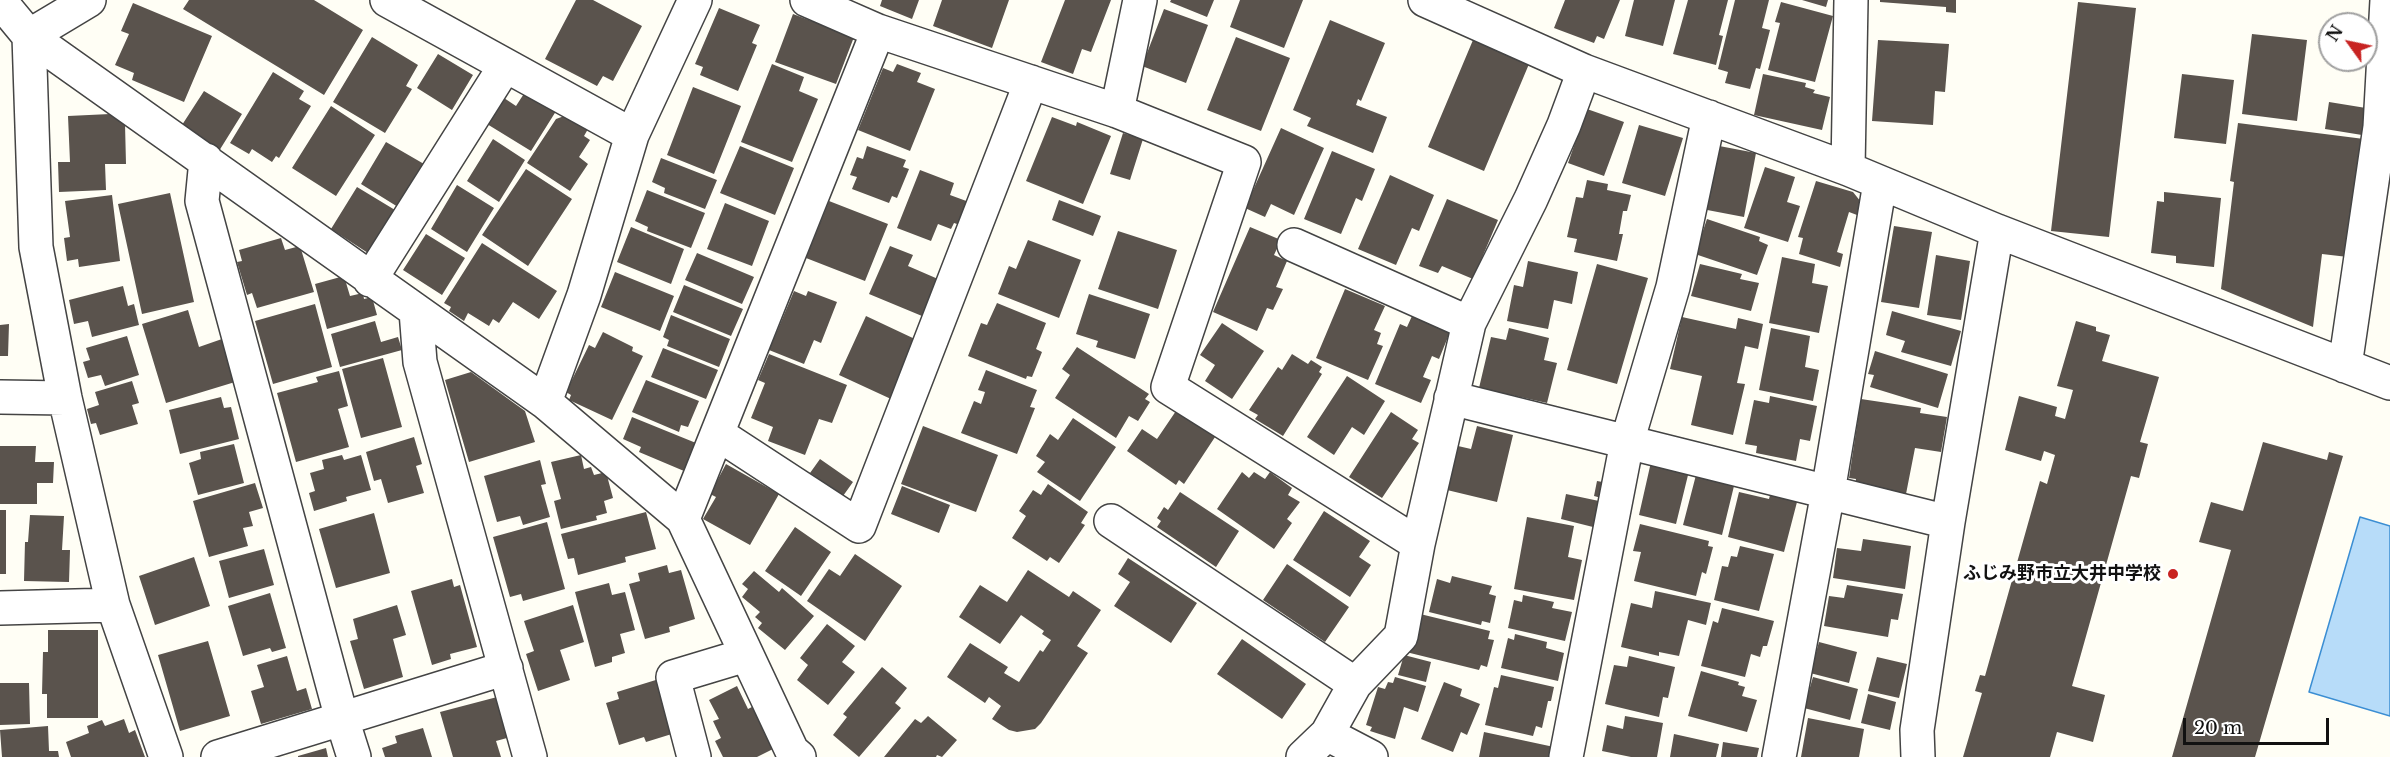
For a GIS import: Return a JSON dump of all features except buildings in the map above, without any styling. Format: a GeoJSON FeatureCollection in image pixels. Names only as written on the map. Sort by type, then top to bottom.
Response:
{"type":"FeatureCollection","features":[{"type":"Feature","properties":{"kind":"street"},"geometry":{"type":"LineString","coordinates":[[29,36],[89,0]]}},
{"type":"Feature","properties":{"kind":"street"},"geometry":{"type":"LineString","coordinates":[[387,0],[632,135]]}},
{"type":"Feature","properties":{"kind":"street"},"geometry":{"type":"LineString","coordinates":[[545,402],[584,295],[632,135],[695,0]]}},
{"type":"Feature","properties":{"kind":"street"},"geometry":{"type":"LineString","coordinates":[[807,0],[878,31],[1117,111],[1244,162],[1168,387],[1418,544]]}},
{"type":"Feature","properties":{"kind":"street"},"geometry":{"type":"LineString","coordinates":[[1117,111],[1140,0]]}},
{"type":"Feature","properties":{"kind":"street"},"geometry":{"type":"LineString","coordinates":[[1425,0],[1584,71],[1848,169],[1997,231],[2390,383]]}},
{"type":"Feature","properties":{"kind":"street"},"geometry":{"type":"LineString","coordinates":[[1848,169],[1851,0]]}},
{"type":"Feature","properties":{"kind":"street"},"geometry":{"type":"LineString","coordinates":[[2345,366],[2385,128],[2387,0]]}},
{"type":"Feature","properties":{"kind":"street"},"geometry":{"type":"LineString","coordinates":[[0,1],[29,36],[545,402],[683,519],[792,751],[799,757]]}},
{"type":"Feature","properties":{"kind":"street"},"geometry":{"type":"LineString","coordinates":[[683,519],[878,31]]}},
{"type":"Feature","properties":{"kind":"street"},"geometry":{"type":"LineString","coordinates":[[29,36],[36,247],[65,398],[113,605],[166,757]]}},
{"type":"Feature","properties":{"kind":"street"},"geometry":{"type":"LineString","coordinates":[[370,280],[505,66]]}},
{"type":"Feature","properties":{"kind":"street"},"geometry":{"type":"LineString","coordinates":[[1303,757],[1327,734],[1355,684],[1401,636],[1418,544],[1469,323],[1531,199],[1564,125],[1584,71]]}},
{"type":"Feature","properties":{"kind":"street"},"geometry":{"type":"LineString","coordinates":[[718,434],[859,526],[1030,82]]}},
{"type":"Feature","properties":{"kind":"street"},"geometry":{"type":"LineString","coordinates":[[1566,757],[1628,442],[1673,287],[1709,117]]}},
{"type":"Feature","properties":{"kind":"street"},"geometry":{"type":"LineString","coordinates":[[206,160],[202,201],[354,757]]}},
{"type":"Feature","properties":{"kind":"street"},"geometry":{"type":"LineString","coordinates":[[1779,757],[1828,492],[1881,183]]}},
{"type":"Feature","properties":{"kind":"street"},"geometry":{"type":"LineString","coordinates":[[1918,757],[1917,730],[1948,522],[1997,231]]}},
{"type":"Feature","properties":{"kind":"street"},"geometry":{"type":"LineString","coordinates":[[1294,245],[1469,323]]}},
{"type":"Feature","properties":{"kind":"street"},"geometry":{"type":"LineString","coordinates":[[416,311],[420,362],[530,757]]}},
{"type":"Feature","properties":{"kind":"street"},"geometry":{"type":"LineString","coordinates":[[0,397],[65,398]]}},
{"type":"Feature","properties":{"kind":"street"},"geometry":{"type":"LineString","coordinates":[[1451,398],[1948,522]]}},
{"type":"Feature","properties":{"kind":"street"},"geometry":{"type":"LineString","coordinates":[[1111,521],[1355,684]]}},
{"type":"Feature","properties":{"kind":"street"},"geometry":{"type":"LineString","coordinates":[[0,608],[113,605]]}},
{"type":"Feature","properties":{"kind":"street"},"geometry":{"type":"LineString","coordinates":[[694,757],[673,677],[746,655]]}},
{"type":"Feature","properties":{"kind":"street"},"geometry":{"type":"LineString","coordinates":[[218,757],[506,668]]}},
{"type":"Feature","properties":{"kind":"street"},"geometry":{"type":"LineString","coordinates":[[1327,734],[1371,757]]}},
{"type":"Feature","properties":{"kind":"water"},"geometry":{"type":"Polygon","coordinates":[[[2360,517],[2390,526],[2390,716],[2309,692],[2360,517]]]}},
{"type":"Feature","properties":{"kind":"place","name":"ふじみ野市立大井中学校"},"geometry":{"type":"Point","coordinates":[2173,574]}}]}
